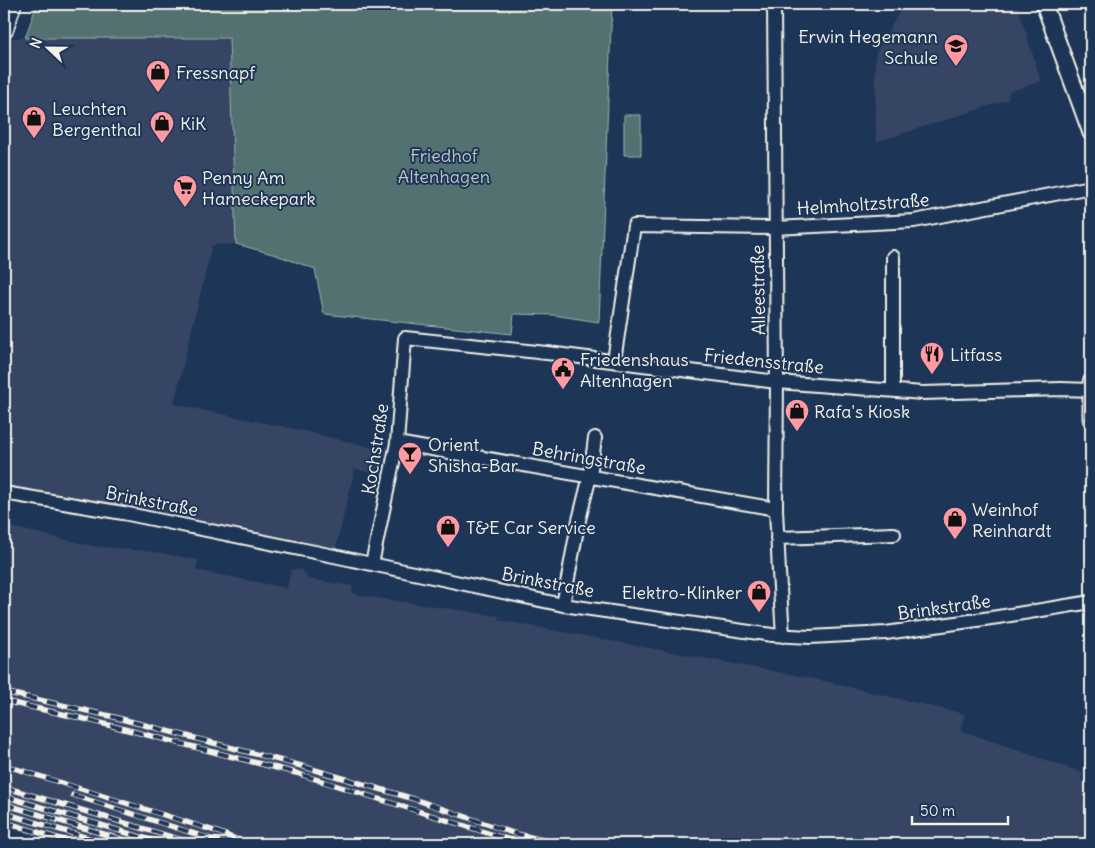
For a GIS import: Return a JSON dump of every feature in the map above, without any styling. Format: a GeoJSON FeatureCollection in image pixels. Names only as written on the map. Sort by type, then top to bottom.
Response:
{"type":"FeatureCollection","features":[{"type":"Feature","properties":{"kind":"main road"},"geometry":{"type":"LineString","coordinates":[[4,29],[12,4]]}},
{"type":"Feature","properties":{"kind":"street","name":"Alleestraße"},"geometry":{"type":"LineString","coordinates":[[774,4],[777,382],[776,509],[783,636]]}},
{"type":"Feature","properties":{"kind":"street"},"geometry":{"type":"LineString","coordinates":[[1044,4],[1091,133]]}},
{"type":"Feature","properties":{"kind":"street","name":"Helmholtzstraße"},"geometry":{"type":"LineString","coordinates":[[614,361],[634,226],[775,228],[914,221],[1091,187]]}},
{"type":"Feature","properties":{"kind":"street"},"geometry":{"type":"LineString","coordinates":[[893,257],[893,390]]}},
{"type":"Feature","properties":{"kind":"street","name":"Friedensstraße"},"geometry":{"type":"LineString","coordinates":[[406,338],[556,354],[777,382],[922,393],[1061,389],[1091,390]]}},
{"type":"Feature","properties":{"kind":"street","name":"Kochstraße"},"geometry":{"type":"LineString","coordinates":[[372,564],[397,443],[406,338]]}},
{"type":"Feature","properties":{"kind":"street"},"geometry":{"type":"LineString","coordinates":[[1091,382],[1091,420]]}},
{"type":"Feature","properties":{"kind":"street"},"geometry":{"type":"LineString","coordinates":[[563,604],[576,533],[590,476],[595,438]]}},
{"type":"Feature","properties":{"kind":"street","name":"Behringstraße"},"geometry":{"type":"LineString","coordinates":[[397,443],[776,509]]}},
{"type":"Feature","properties":{"kind":"street","name":"Brinkstraße"},"geometry":{"type":"LineString","coordinates":[[4,493],[106,510],[563,604],[772,635],[810,637],[886,633],[1091,602]]}},
{"type":"Feature","properties":{"kind":"street"},"geometry":{"type":"LineString","coordinates":[[777,538],[894,534]]}},
{"type":"Feature","properties":{"kind":"shaded area","name":"Erwin Hegemann Schule"},"geometry":{"type":"Polygon","coordinates":[[[904,4],[1017,4],[1041,81],[1009,92],[1008,100],[876,142],[875,54],[904,4]]]}},
{"type":"Feature","properties":{"kind":"shaded area"},"geometry":{"type":"Polygon","coordinates":[[[4,38],[229,38],[236,244],[212,245],[174,404],[304,431],[386,451],[379,475],[355,469],[334,556],[4,492],[4,38]]]}},
{"type":"Feature","properties":{"kind":"shaded area"},"geometry":{"type":"Polygon","coordinates":[[[4,525],[92,546],[156,552],[198,560],[196,570],[287,588],[291,569],[302,570],[308,579],[353,586],[352,593],[358,595],[499,616],[499,620],[811,678],[965,714],[960,730],[1083,773],[1081,780],[1091,780],[1091,844],[61,844],[4,827],[4,525]]]}},
{"type":"Feature","properties":{"kind":"green space","name":"Friedhof Altenhagen"},"geometry":{"type":"Polygon","coordinates":[[[37,4],[612,4],[599,322],[553,315],[514,314],[512,334],[324,314],[315,269],[276,255],[236,244],[229,38],[25,38],[37,4]]]}},
{"type":"Feature","properties":{"kind":"green space"},"geometry":{"type":"Polygon","coordinates":[[[624,115],[641,115],[641,155],[624,155],[624,115]]]}},
{"type":"Feature","properties":{"kind":"railway"},"geometry":{"type":"LineString","coordinates":[[4,692],[110,716],[298,765],[414,799],[513,833],[560,844]]}},
{"type":"Feature","properties":{"kind":"railway"},"geometry":{"type":"LineString","coordinates":[[4,701],[89,720],[296,773],[523,844]]}},
{"type":"Feature","properties":{"kind":"railway"},"geometry":{"type":"LineString","coordinates":[[4,765],[215,831],[249,844]]}},
{"type":"Feature","properties":{"kind":"railway"},"geometry":{"type":"LineString","coordinates":[[4,787],[195,844]]}},
{"type":"Feature","properties":{"kind":"railway"},"geometry":{"type":"LineString","coordinates":[[73,795],[227,844]]}},
{"type":"Feature","properties":{"kind":"railway"},"geometry":{"type":"LineString","coordinates":[[4,796],[164,844]]}},
{"type":"Feature","properties":{"kind":"railway"},"geometry":{"type":"LineString","coordinates":[[4,804],[137,844]]}},
{"type":"Feature","properties":{"kind":"railway"},"geometry":{"type":"LineString","coordinates":[[4,813],[108,844]]}},
{"type":"Feature","properties":{"kind":"railway"},"geometry":{"type":"LineString","coordinates":[[4,822],[77,844]]}},
{"type":"Feature","properties":{"kind":"place","name":"Erwin Hegemann Schule"},"geometry":{"type":"Point","coordinates":[956,67]}},
{"type":"Feature","properties":{"kind":"place","name":"Fressnapf"},"geometry":{"type":"Point","coordinates":[158,93]}},
{"type":"Feature","properties":{"kind":"place","name":"Leuchten Bergenthal"},"geometry":{"type":"Point","coordinates":[34,139]}},
{"type":"Feature","properties":{"kind":"place","name":"KiK"},"geometry":{"type":"Point","coordinates":[162,144]}},
{"type":"Feature","properties":{"kind":"place","name":"Penny Am Hameckepark"},"geometry":{"type":"Point","coordinates":[185,208]}},
{"type":"Feature","properties":{"kind":"place","name":"Litfass"},"geometry":{"type":"Point","coordinates":[932,375]}},
{"type":"Feature","properties":{"kind":"place","name":"Friedenshaus Altenhagen"},"geometry":{"type":"Point","coordinates":[563,390]}},
{"type":"Feature","properties":{"kind":"place","name":"Rafa's Kiosk"},"geometry":{"type":"Point","coordinates":[797,432]}},
{"type":"Feature","properties":{"kind":"place","name":"Orient Shisha-Bar"},"geometry":{"type":"Point","coordinates":[410,475]}},
{"type":"Feature","properties":{"kind":"place","name":"Weinhof Reinhardt"},"geometry":{"type":"Point","coordinates":[955,540]}},
{"type":"Feature","properties":{"kind":"place","name":"T&E Car Service"},"geometry":{"type":"Point","coordinates":[448,548]}},
{"type":"Feature","properties":{"kind":"place","name":"Elektro-Klinker"},"geometry":{"type":"Point","coordinates":[759,613]}}]}
